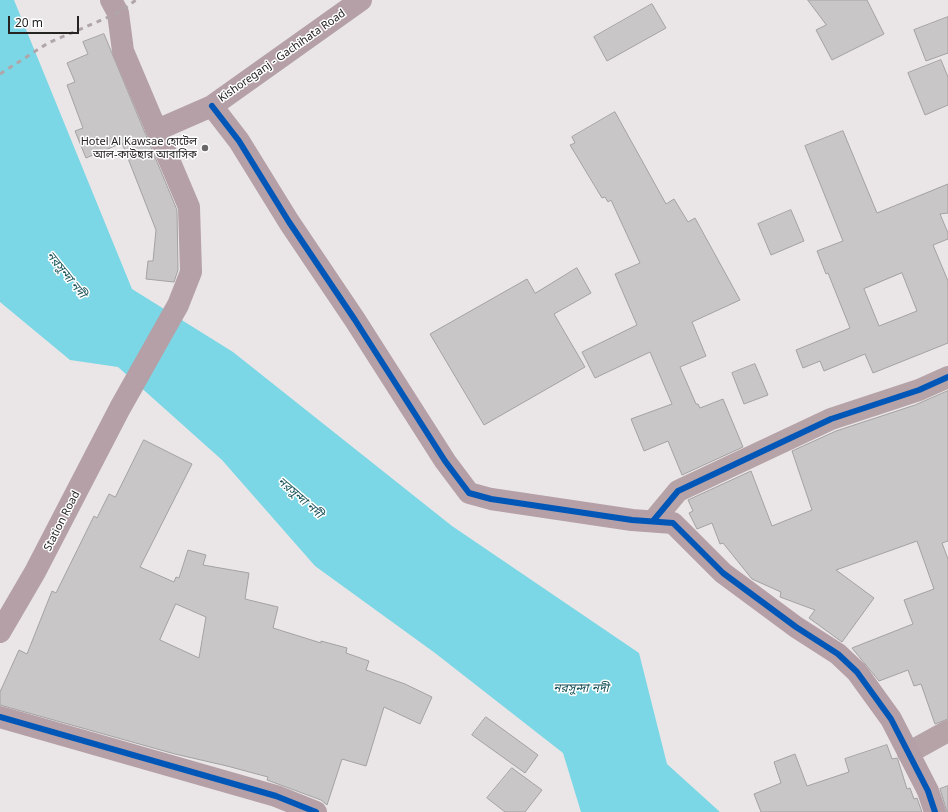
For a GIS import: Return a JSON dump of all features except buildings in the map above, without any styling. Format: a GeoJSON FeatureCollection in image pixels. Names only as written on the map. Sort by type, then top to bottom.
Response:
{"type":"FeatureCollection","features":[{"type":"Feature","properties":{"kind":"street","name":"Station Road"},"geometry":{"type":"LineString","coordinates":[[0,632],[35,572],[120,408],[178,305],[191,272],[189,207],[158,130],[123,51],[118,13],[110,0]]}},
{"type":"Feature","properties":{"kind":"street","name":"Kishoreganj - Gachihata Road"},"geometry":{"type":"LineString","coordinates":[[158,130],[212,106],[361,0]]}},
{"type":"Feature","properties":{"kind":"street"},"geometry":{"type":"LineString","coordinates":[[212,106],[239,141],[445,461],[469,492],[491,498],[653,522],[673,523],[723,573],[796,627],[838,654],[857,672],[891,719],[928,791],[935,812]]}},
{"type":"Feature","properties":{"kind":"street"},"geometry":{"type":"LineString","coordinates":[[653,522],[678,491],[831,419],[919,390],[948,377]]}},
{"type":"Feature","properties":{"kind":"street"},"geometry":{"type":"LineString","coordinates":[[0,716],[276,796],[316,812]]}},
{"type":"Feature","properties":{"kind":"street"},"geometry":{"type":"LineString","coordinates":[[908,753],[948,731]]}},
{"type":"Feature","properties":{"kind":"water","name":"নরসুন্দা নদী"},"geometry":{"type":"Polygon","coordinates":[[[0,0],[14,0],[132,289],[233,352],[452,526],[639,653],[667,764],[720,812],[581,812],[563,753],[435,653],[315,566],[222,460],[118,367],[70,360],[0,302],[0,0]]]}},
{"type":"Feature","properties":{"kind":"railway"},"geometry":{"type":"LineString","coordinates":[[0,74],[48,43],[118,13],[136,0]]}},
{"type":"Feature","properties":{"kind":"cycle path"},"geometry":{"type":"LineString","coordinates":[[212,106],[239,141],[289,222],[355,320],[445,461],[469,493],[491,499],[632,520],[673,523],[723,573],[796,627],[838,654],[857,672],[891,719],[928,791],[935,812]]}},
{"type":"Feature","properties":{"kind":"cycle path"},"geometry":{"type":"LineString","coordinates":[[653,521],[678,491],[831,419],[919,390],[948,377]]}},
{"type":"Feature","properties":{"kind":"cycle path"},"geometry":{"type":"LineString","coordinates":[[0,717],[276,796],[316,812]]}},
{"type":"Feature","properties":{"kind":"place","name":"Hotel Al Kawsae হোটেল আল-কাউছার আবাসিক"},"geometry":{"type":"Point","coordinates":[205,148]}}]}
